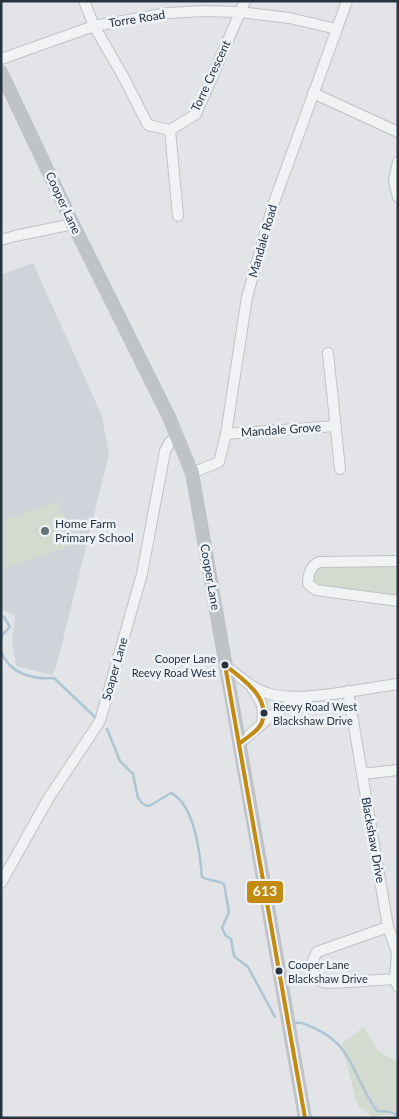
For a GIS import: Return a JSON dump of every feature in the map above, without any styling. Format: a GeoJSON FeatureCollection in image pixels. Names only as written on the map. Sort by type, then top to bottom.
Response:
{"type":"FeatureCollection","features":[{"type":"Feature","properties":{"kind":"main road","name":"Cooper Lane"},"geometry":{"type":"LineString","coordinates":[[1,72],[177,437],[192,473],[305,1118]]}},
{"type":"Feature","properties":{"kind":"street"},"geometry":{"type":"LineString","coordinates":[[84,1],[94,26],[123,76],[148,125],[170,130],[178,216]]}},
{"type":"Feature","properties":{"kind":"street"},"geometry":{"type":"LineString","coordinates":[[168,1],[168,13]]}},
{"type":"Feature","properties":{"kind":"street","name":"Torre Crescent"},"geometry":{"type":"LineString","coordinates":[[170,130],[196,114],[245,1]]}},
{"type":"Feature","properties":{"kind":"street","name":"Mandale Road"},"geometry":{"type":"LineString","coordinates":[[192,473],[219,462],[226,434],[247,298],[272,205],[347,1]]}},
{"type":"Feature","properties":{"kind":"street","name":"Torre Road"},"geometry":{"type":"LineString","coordinates":[[1,59],[94,26],[168,13],[240,12],[289,18],[337,29]]}},
{"type":"Feature","properties":{"kind":"street"},"geometry":{"type":"LineString","coordinates":[[314,93],[398,132]]}},
{"type":"Feature","properties":{"kind":"street"},"geometry":{"type":"LineString","coordinates":[[398,162],[394,181],[398,197]]}},
{"type":"Feature","properties":{"kind":"street"},"geometry":{"type":"LineString","coordinates":[[1,240],[73,224]]}},
{"type":"Feature","properties":{"kind":"street","name":"Mandale Grove"},"geometry":{"type":"LineString","coordinates":[[328,353],[340,469]]}},
{"type":"Feature","properties":{"kind":"street","name":"Mandale Grove"},"geometry":{"type":"LineString","coordinates":[[226,434],[336,426]]}},
{"type":"Feature","properties":{"kind":"street","name":"Soaper Lane"},"geometry":{"type":"LineString","coordinates":[[1,882],[48,799],[100,720],[142,574],[165,451],[170,442],[177,437]]}},
{"type":"Feature","properties":{"kind":"street"},"geometry":{"type":"LineString","coordinates":[[398,561],[319,562],[311,568],[308,576],[308,584],[316,590],[398,601]]}},
{"type":"Feature","properties":{"kind":"street"},"geometry":{"type":"LineString","coordinates":[[225,665],[248,684],[260,698],[264,709],[262,723]]}},
{"type":"Feature","properties":{"kind":"street"},"geometry":{"type":"LineString","coordinates":[[248,684],[267,694],[280,696],[309,696],[398,684]]}},
{"type":"Feature","properties":{"kind":"street","name":"Blackshaw Drive"},"geometry":{"type":"LineString","coordinates":[[348,691],[388,927],[397,955],[396,983]]}},
{"type":"Feature","properties":{"kind":"street"},"geometry":{"type":"LineString","coordinates":[[239,744],[278,710],[309,696]]}},
{"type":"Feature","properties":{"kind":"street"},"geometry":{"type":"LineString","coordinates":[[362,774],[398,770]]}},
{"type":"Feature","properties":{"kind":"street"},"geometry":{"type":"LineString","coordinates":[[388,927],[317,952],[313,957],[312,964],[315,976],[325,983],[396,983]]}},
{"type":"Feature","properties":{"kind":"shaded area","name":"Home Farm Primary School"},"geometry":{"type":"Polygon","coordinates":[[[33,263],[102,416],[109,454],[57,664],[52,675],[16,666],[12,643],[15,616],[1,609],[1,275],[33,263]]]}},
{"type":"Feature","properties":{"kind":"shaded area"},"geometry":{"type":"Polygon","coordinates":[[[58,501],[73,545],[1,570],[1,521],[58,501]]]}},
{"type":"Feature","properties":{"kind":"shaded area"},"geometry":{"type":"Polygon","coordinates":[[[398,565],[398,594],[393,597],[320,587],[313,583],[312,571],[317,566],[398,565]]]}},
{"type":"Feature","properties":{"kind":"shaded area"},"geometry":{"type":"Polygon","coordinates":[[[364,1027],[378,1051],[398,1062],[398,1118],[393,1114],[373,1117],[358,1106],[341,1044],[364,1027]]]}},
{"type":"Feature","properties":{"kind":"waterway"},"geometry":{"type":"LineString","coordinates":[[1,616],[4,617],[10,627],[2,635],[1,641]]}},
{"type":"Feature","properties":{"kind":"waterway"},"geometry":{"type":"LineString","coordinates":[[1,651],[9,665],[22,674],[38,678],[54,678],[97,719]]}},
{"type":"Feature","properties":{"kind":"waterway"},"geometry":{"type":"LineString","coordinates":[[107,729],[120,761],[133,774],[138,798],[142,803],[147,806],[151,805],[171,793],[185,807],[194,830],[200,855],[202,877],[224,884],[229,912],[222,928],[226,936],[231,939],[234,956],[248,967],[275,1017]]}},
{"type":"Feature","properties":{"kind":"waterway"},"geometry":{"type":"LineString","coordinates":[[294,1023],[303,1023],[329,1036],[346,1054],[377,1111],[391,1112],[398,1116]]}},
{"type":"Feature","properties":{"kind":"transit line","name":"613"},"geometry":{"type":"LineString","coordinates":[[225,665],[305,1118]]}},
{"type":"Feature","properties":{"kind":"transit line","name":"613"},"geometry":{"type":"LineString","coordinates":[[225,665],[253,689],[262,704],[264,713],[260,725],[239,744]]}},
{"type":"Feature","properties":{"kind":"place","name":"Home Farm Primary School"},"geometry":{"type":"Point","coordinates":[45,531]}},
{"type":"Feature","properties":{"kind":"place","name":"Cooper Lane Reevy Road West"},"geometry":{"type":"Point","coordinates":[225,665]}},
{"type":"Feature","properties":{"kind":"place","name":"Reevy Road West Blackshaw Drive"},"geometry":{"type":"Point","coordinates":[264,713]}},
{"type":"Feature","properties":{"kind":"place","name":"Cooper Lane Blackshaw Drive"},"geometry":{"type":"Point","coordinates":[279,971]}}]}
